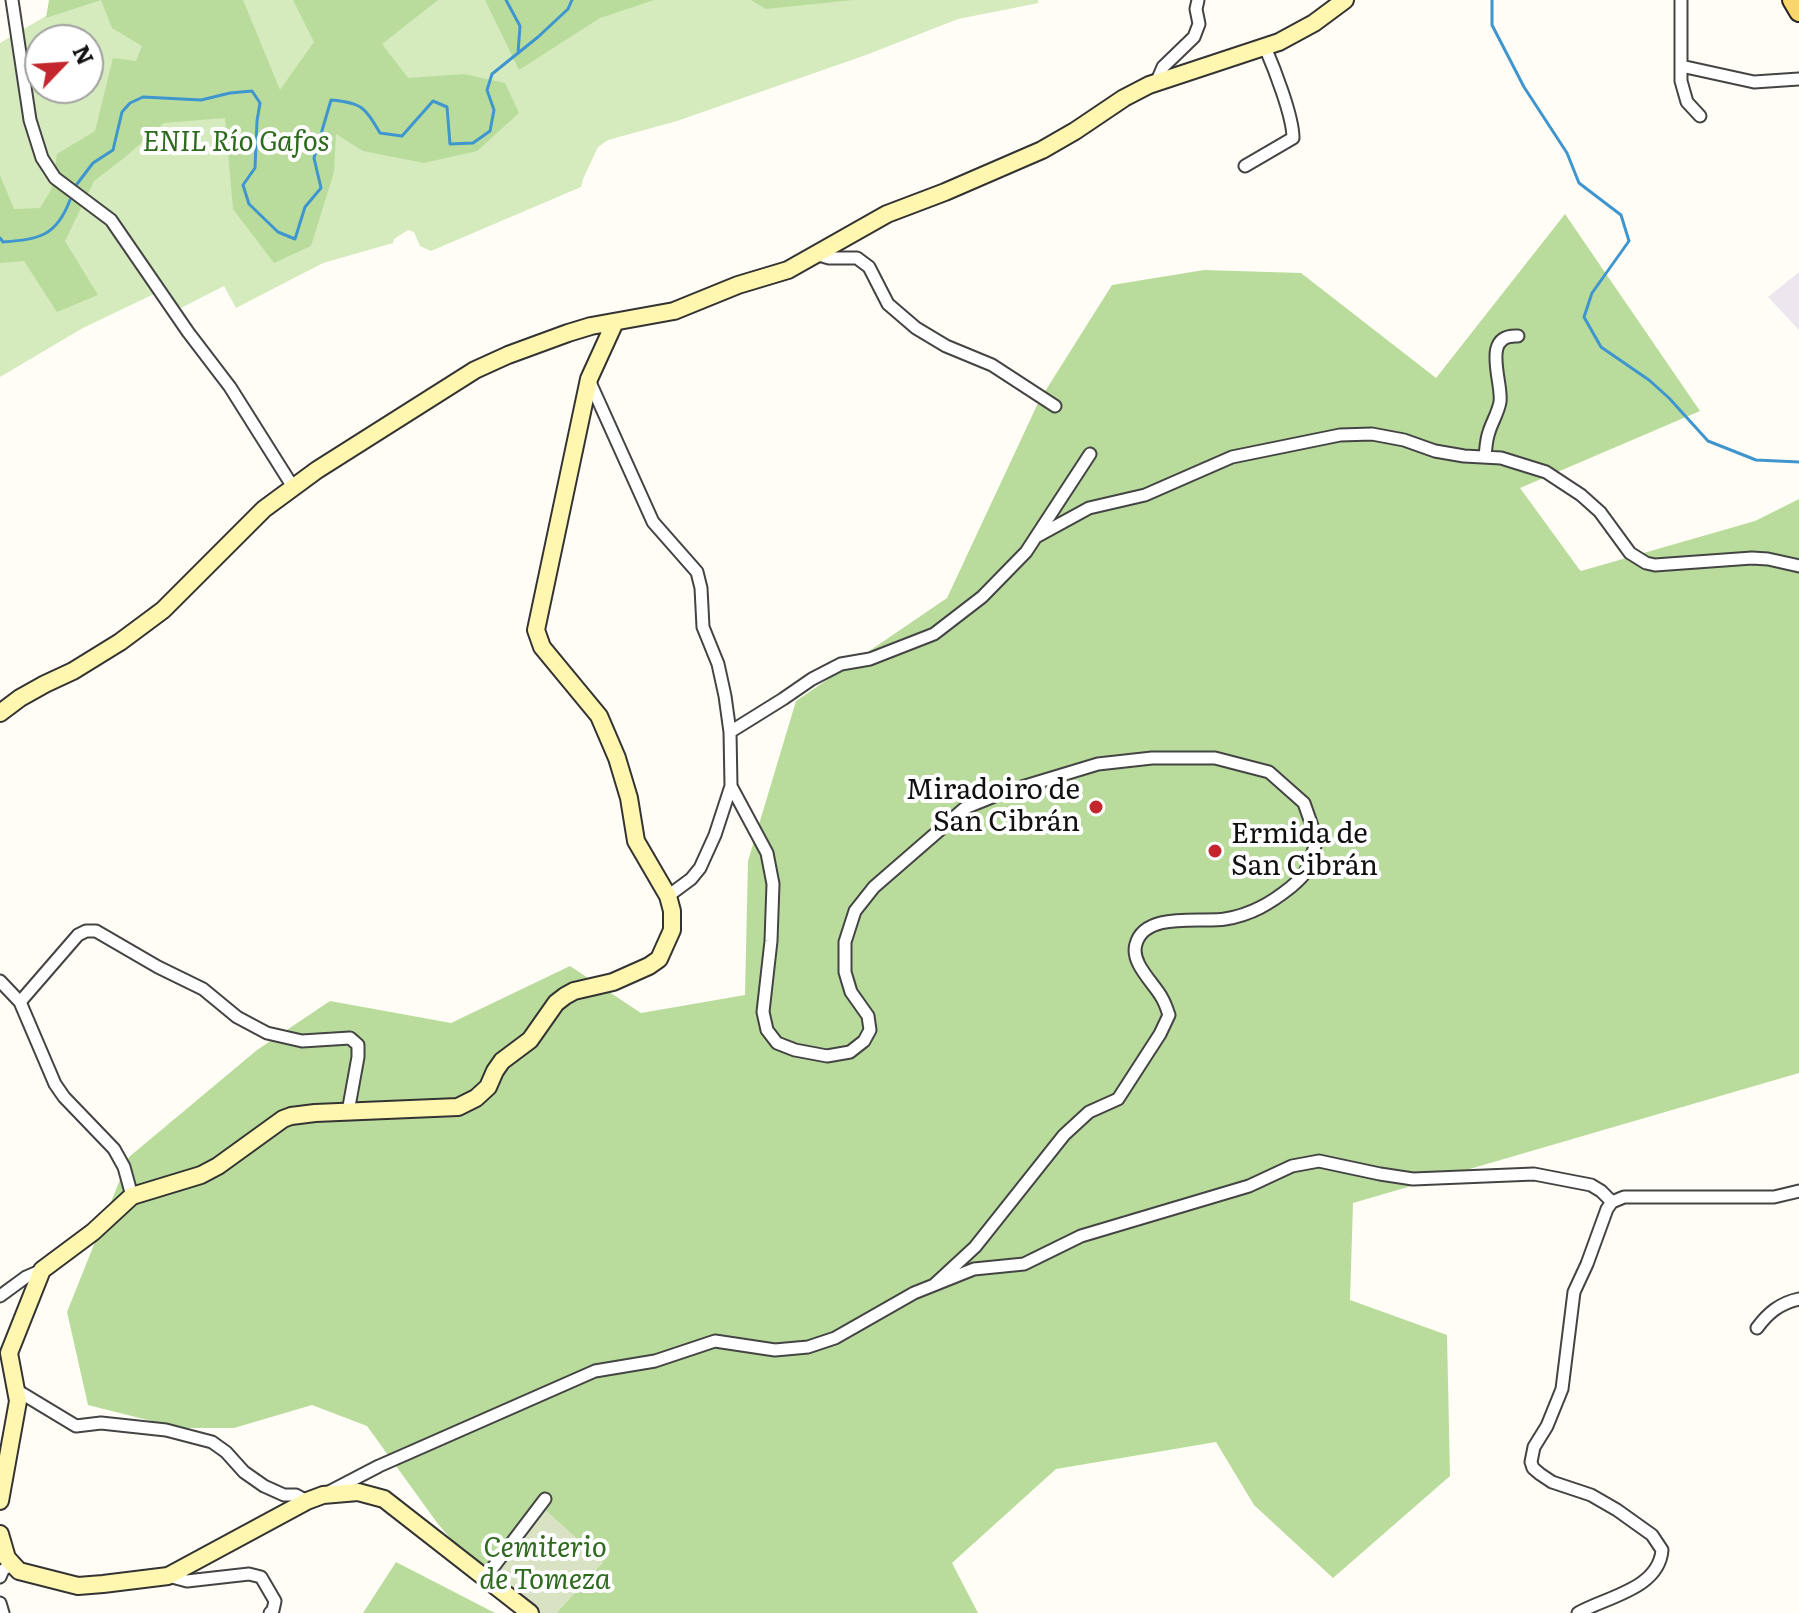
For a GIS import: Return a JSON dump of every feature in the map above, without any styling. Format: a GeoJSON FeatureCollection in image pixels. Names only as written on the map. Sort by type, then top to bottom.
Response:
{"type":"FeatureCollection","features":[{"type":"Feature","properties":{"kind":"main road"},"geometry":{"type":"LineString","coordinates":[[1792,0],[1799,12]]}},
{"type":"Feature","properties":{"kind":"street"},"geometry":{"type":"LineString","coordinates":[[12,0],[30,120],[42,158],[55,178],[111,220],[230,387],[293,487]]}},
{"type":"Feature","properties":{"kind":"street"},"geometry":{"type":"LineString","coordinates":[[1157,81],[1163,67],[1194,37],[1199,24],[1198,0]]}},
{"type":"Feature","properties":{"kind":"street"},"geometry":{"type":"LineString","coordinates":[[0,713],[20,698],[120,642],[163,610],[264,509],[317,470],[475,370],[568,333],[674,311],[738,285],[788,270],[887,214],[1042,150],[1124,98],[1157,81],[1279,42],[1314,23],[1345,0]]}},
{"type":"Feature","properties":{"kind":"street"},"geometry":{"type":"LineString","coordinates":[[1681,0],[1681,81],[1687,102],[1700,116]]}},
{"type":"Feature","properties":{"kind":"street"},"geometry":{"type":"LineString","coordinates":[[1245,166],[1289,141],[1293,134],[1265,47]]}},
{"type":"Feature","properties":{"kind":"street"},"geometry":{"type":"LineString","coordinates":[[1681,66],[1754,82],[1799,79]]}},
{"type":"Feature","properties":{"kind":"street"},"geometry":{"type":"LineString","coordinates":[[815,254],[829,258],[857,258],[869,267],[888,304],[916,328],[946,346],[992,365],[1055,406]]}},
{"type":"Feature","properties":{"kind":"street"},"geometry":{"type":"LineString","coordinates":[[0,1296],[30,1283],[132,1196],[201,1175],[238,1154],[283,1119],[315,1113],[458,1107],[476,1098],[488,1087],[502,1061],[530,1040],[556,1003],[565,996],[635,974],[659,959],[672,930],[672,911],[668,896],[636,841],[629,798],[617,758],[599,716],[542,647],[536,630],[589,379],[615,322]]}},
{"type":"Feature","properties":{"kind":"street"},"geometry":{"type":"LineString","coordinates":[[1485,457],[1488,433],[1500,402],[1495,368],[1497,352],[1502,339],[1518,336]]}},
{"type":"Feature","properties":{"kind":"street"},"geometry":{"type":"LineString","coordinates":[[589,379],[653,522],[697,572],[703,627],[718,664],[725,696],[730,732],[731,786],[700,868],[668,896]]}},
{"type":"Feature","properties":{"kind":"street"},"geometry":{"type":"LineString","coordinates":[[1036,537],[1089,508],[1145,495],[1232,457],[1340,435],[1372,434],[1404,440],[1435,451],[1501,458],[1558,478],[1600,512],[1630,553],[1646,563],[1655,565],[1752,558],[1799,566]]}},
{"type":"Feature","properties":{"kind":"street"},"geometry":{"type":"LineString","coordinates":[[730,732],[841,664],[870,659],[934,634],[982,597],[1026,552],[1090,454]]}},
{"type":"Feature","properties":{"kind":"street"},"geometry":{"type":"LineString","coordinates":[[731,786],[767,853],[773,884],[771,941],[763,1012],[767,1030],[777,1043],[827,1056],[850,1052],[864,1041],[870,1030],[868,1016],[851,992],[845,972],[845,942],[855,911],[874,887],[965,808],[1002,793],[1098,764],[1152,758],[1215,758],[1269,772],[1304,803],[1317,840],[1303,877],[1273,902],[1223,920],[1183,919],[1159,923],[1144,931],[1136,944],[1137,958],[1163,998],[1169,1015],[1160,1034],[1118,1099],[1089,1112],[1064,1135],[975,1247],[935,1284]]}},
{"type":"Feature","properties":{"kind":"street"},"geometry":{"type":"LineString","coordinates":[[20,1002],[78,935],[96,931],[203,989],[237,1017],[267,1033],[302,1041],[350,1038],[358,1045],[358,1057],[348,1112]]}},
{"type":"Feature","properties":{"kind":"street"},"geometry":{"type":"LineString","coordinates":[[0,981],[20,1002],[55,1084],[114,1149],[124,1167],[132,1196]]}},
{"type":"Feature","properties":{"kind":"street"},"geometry":{"type":"LineString","coordinates":[[168,1576],[379,1466],[595,1371],[655,1361],[715,1341],[775,1350],[808,1347],[835,1338],[914,1293],[974,1269],[1024,1264],[1081,1236],[1249,1186],[1292,1166],[1319,1161],[1413,1179],[1534,1174],[1591,1185],[1612,1202]]}},
{"type":"Feature","properties":{"kind":"street"},"geometry":{"type":"LineString","coordinates":[[1578,1613],[1632,1589],[1655,1572],[1662,1560],[1662,1550],[1652,1535],[1591,1495],[1552,1482],[1533,1468],[1531,1462],[1534,1447],[1547,1426],[1562,1389],[1574,1292],[1607,1209],[1612,1202],[1624,1197],[1774,1197],[1799,1191]]}},
{"type":"Feature","properties":{"kind":"street"},"geometry":{"type":"LineString","coordinates":[[0,1501],[6,1430],[18,1401],[9,1353],[30,1283]]}},
{"type":"Feature","properties":{"kind":"street"},"geometry":{"type":"LineString","coordinates":[[1757,1328],[1770,1312],[1799,1299]]}},
{"type":"Feature","properties":{"kind":"street"},"geometry":{"type":"LineString","coordinates":[[18,1391],[76,1426],[101,1423],[166,1430],[212,1442],[244,1472],[284,1495],[315,1498],[358,1492],[384,1499],[530,1613]]}},
{"type":"Feature","properties":{"kind":"street"},"geometry":{"type":"LineString","coordinates":[[485,1578],[545,1499]]}},
{"type":"Feature","properties":{"kind":"street"},"geometry":{"type":"LineString","coordinates":[[0,1534],[6,1563],[0,1577]]}},
{"type":"Feature","properties":{"kind":"street"},"geometry":{"type":"LineString","coordinates":[[6,1563],[19,1571],[78,1586],[168,1576],[187,1581],[249,1574],[261,1577],[275,1601],[270,1613]]}},
{"type":"Feature","properties":{"kind":"street"},"geometry":{"type":"LineString","coordinates":[[0,1603],[3,1613]]}},
{"type":"Feature","properties":{"kind":"shaded area"},"geometry":{"type":"Polygon","coordinates":[[[1799,272],[1799,330],[1768,297],[1799,272]]]}},
{"type":"Feature","properties":{"kind":"green space"},"geometry":{"type":"Polygon","coordinates":[[[49,0],[101,0],[46,18],[49,0]]]}},
{"type":"Feature","properties":{"kind":"green space","name":"ENIL Río Gafos"},"geometry":{"type":"Polygon","coordinates":[[[73,0],[1038,0],[1039,3],[958,19],[866,55],[677,121],[608,140],[598,147],[581,187],[431,251],[420,246],[414,232],[408,230],[393,243],[323,263],[236,308],[224,286],[177,310],[162,294],[154,294],[83,328],[0,377],[0,43],[24,29],[24,104],[104,104],[104,24],[32,24],[73,0]]]}},
{"type":"Feature","properties":{"kind":"green space"},"geometry":{"type":"Polygon","coordinates":[[[101,0],[243,0],[280,90],[314,42],[293,0],[438,0],[382,44],[408,78],[464,74],[505,83],[519,113],[477,151],[424,163],[363,151],[336,134],[334,172],[311,246],[274,263],[233,209],[225,118],[164,123],[94,181],[65,241],[98,295],[57,312],[24,261],[0,263],[0,175],[14,209],[40,208],[51,190],[57,154],[95,131],[113,58],[136,61],[142,46],[112,28],[101,0]]]}},
{"type":"Feature","properties":{"kind":"green space"},"geometry":{"type":"Polygon","coordinates":[[[485,0],[654,0],[600,18],[519,70],[485,0]]]}},
{"type":"Feature","properties":{"kind":"green space"},"geometry":{"type":"Polygon","coordinates":[[[751,0],[853,0],[766,9],[751,0]]]}},
{"type":"Feature","properties":{"kind":"green space"},"geometry":{"type":"Polygon","coordinates":[[[1565,214],[1700,411],[1520,488],[1579,569],[1581,571],[1755,521],[1799,499],[1799,1073],[1353,1203],[1350,1300],[1447,1335],[1450,1476],[1333,1578],[1254,1505],[1216,1442],[1056,1469],[952,1563],[978,1613],[556,1613],[603,1562],[485,1578],[438,1524],[367,1426],[312,1405],[234,1428],[179,1428],[88,1405],[67,1312],[129,1157],[257,1050],[330,1001],[451,1023],[570,966],[641,1013],[745,995],[748,861],[796,701],[947,598],[1039,401],[1112,285],[1204,270],[1301,273],[1436,378],[1565,214]]]}},
{"type":"Feature","properties":{"kind":"green space","name":"Cemiterio de Tomeza"},"geometry":{"type":"Polygon","coordinates":[[[540,1505],[603,1562],[556,1613],[537,1613],[488,1573],[540,1505]]]}},
{"type":"Feature","properties":{"kind":"green space"},"geometry":{"type":"Polygon","coordinates":[[[396,1562],[495,1613],[363,1613],[396,1562]]]}},
{"type":"Feature","properties":{"kind":"waterway"},"geometry":{"type":"LineString","coordinates":[[506,0],[520,26],[518,53]]}},
{"type":"Feature","properties":{"kind":"waterway"},"geometry":{"type":"LineString","coordinates":[[77,184],[93,163],[113,150],[122,112],[130,103],[143,97],[201,100],[252,91],[260,103],[255,168],[243,185],[249,204],[278,232],[295,239],[305,207],[321,188],[314,158],[331,100],[361,108],[380,133],[402,136],[433,101],[447,107],[450,144],[473,143],[490,131],[494,110],[487,90],[492,74],[538,37],[568,9],[572,0]]}},
{"type":"Feature","properties":{"kind":"waterway"},"geometry":{"type":"LineString","coordinates":[[1492,0],[1492,25],[1524,87],[1567,153],[1579,183],[1621,215],[1629,241],[1592,293],[1584,317],[1601,347],[1649,380],[1708,441],[1756,460],[1799,462]]}},
{"type":"Feature","properties":{"kind":"waterway"},"geometry":{"type":"LineString","coordinates":[[0,238],[3,242],[16,241],[45,234],[59,222],[70,200]]}},
{"type":"Feature","properties":{"kind":"place","name":"Miradoiro de San Cibrán"},"geometry":{"type":"Point","coordinates":[1096,807]}},
{"type":"Feature","properties":{"kind":"place","name":"Ermida de San Cibrán"},"geometry":{"type":"Point","coordinates":[1215,851]}}]}
